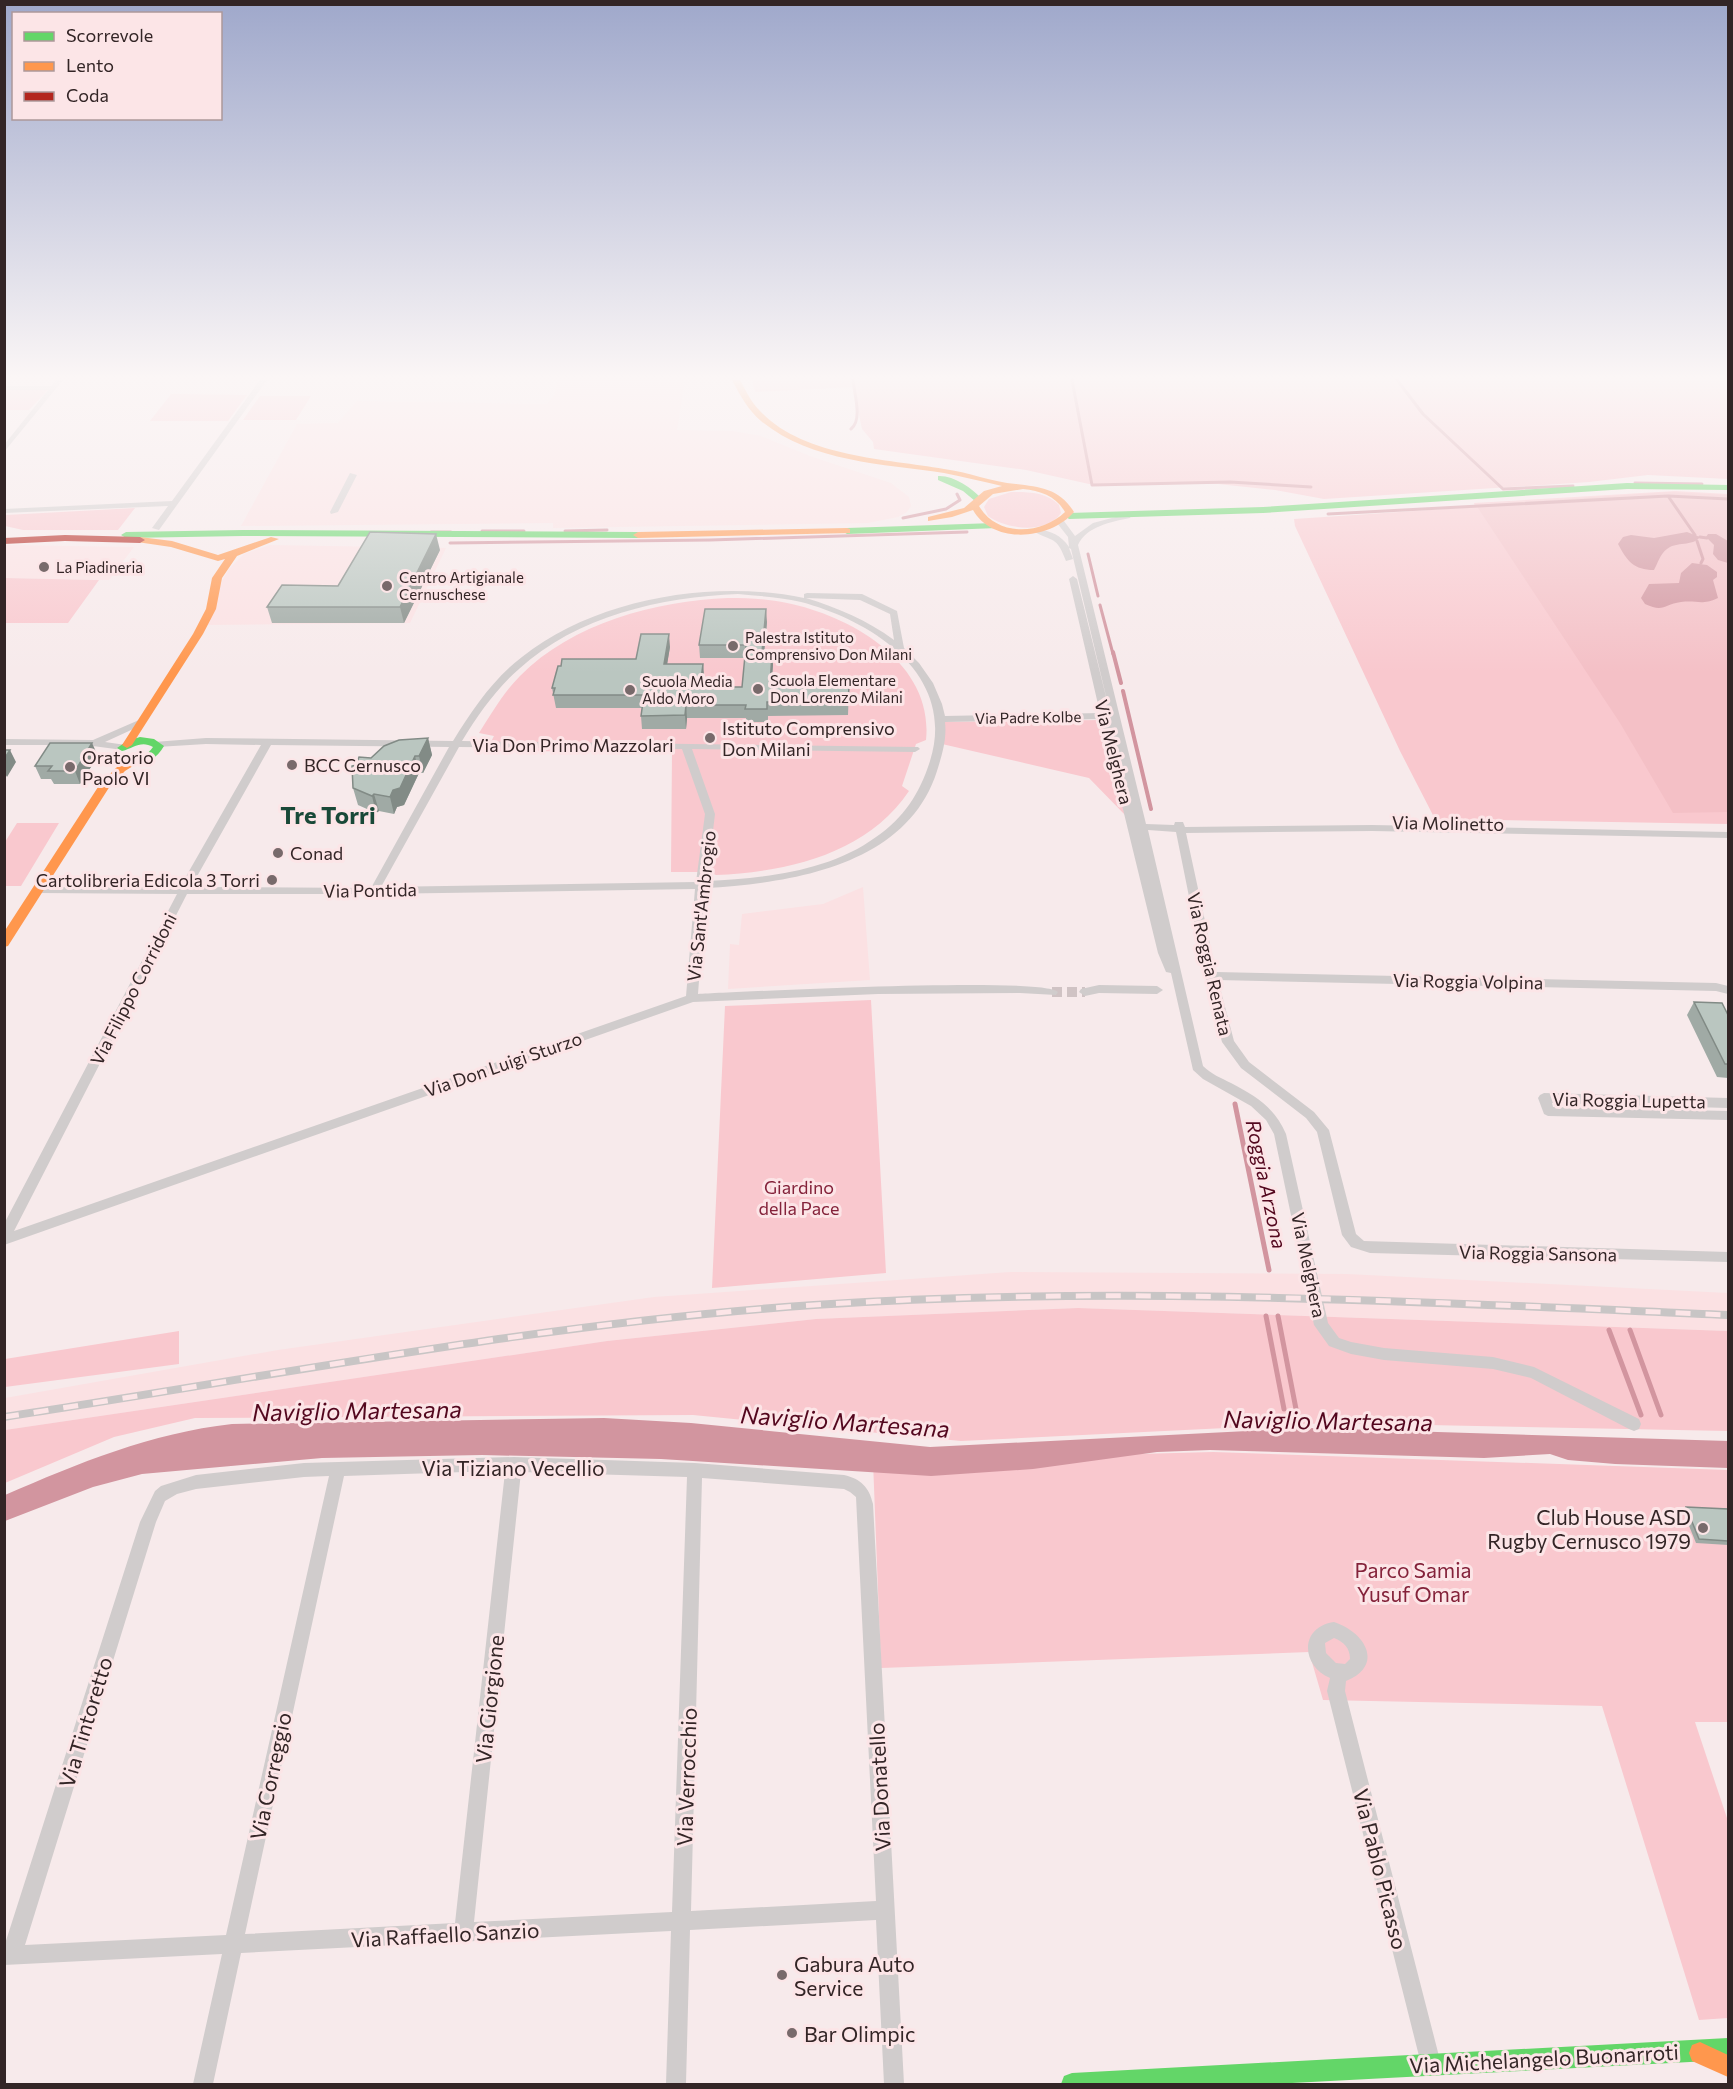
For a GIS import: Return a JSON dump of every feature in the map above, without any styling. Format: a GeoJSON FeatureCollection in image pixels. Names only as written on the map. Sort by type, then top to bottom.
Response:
{"type":"FeatureCollection","features":[{"type":"Feature","properties":{"kind":"main road"},"geometry":{"type":"LineString","coordinates":[[937,477],[966,489],[976,502],[976,515],[994,526]]}},
{"type":"Feature","properties":{"kind":"main road"},"geometry":{"type":"LineString","coordinates":[[977,477],[1016,487],[1047,491],[1066,502],[1224,512]]}},
{"type":"Feature","properties":{"kind":"main road"},"geometry":{"type":"LineString","coordinates":[[126,535],[778,534],[994,526],[1017,531],[1037,531],[1065,520],[1134,514],[1224,512],[1627,486],[1728,488]]}},
{"type":"Feature","properties":{"kind":"main road"},"geometry":{"type":"LineString","coordinates":[[839,532],[935,518],[976,502],[991,491],[1016,487]]}},
{"type":"Feature","properties":{"kind":"main road"},"geometry":{"type":"LineString","coordinates":[[1065,520],[1070,509],[1066,502]]}},
{"type":"Feature","properties":{"kind":"main road"},"geometry":{"type":"LineString","coordinates":[[4,532],[220,539],[238,548],[318,533]]}},
{"type":"Feature","properties":{"kind":"main road"},"geometry":{"type":"LineString","coordinates":[[4,541],[81,539],[148,541],[182,546],[207,555],[282,539],[433,540],[507,536]]}},
{"type":"Feature","properties":{"kind":"main road"},"geometry":{"type":"LineString","coordinates":[[217,578],[202,548],[220,539]]}},
{"type":"Feature","properties":{"kind":"main road"},"geometry":{"type":"LineString","coordinates":[[153,746],[143,732],[151,710],[210,613],[217,578],[238,548]]}},
{"type":"Feature","properties":{"kind":"main road"},"geometry":{"type":"LineString","coordinates":[[6,940],[106,784],[139,723],[151,710]]}},
{"type":"Feature","properties":{"kind":"main road"},"geometry":{"type":"LineString","coordinates":[[123,750],[153,746]]}},
{"type":"Feature","properties":{"kind":"main road"},"geometry":{"type":"LineString","coordinates":[[106,784],[121,769],[147,759],[153,746]]}},
{"type":"Feature","properties":{"kind":"main road"},"geometry":{"type":"LineString","coordinates":[[123,750],[123,759],[135,762]]}},
{"type":"Feature","properties":{"kind":"main road","name":"Via Michelangelo Buonarroti"},"geometry":{"type":"LineString","coordinates":[[1072,2085],[1728,2049]]}},
{"type":"Feature","properties":{"kind":"main road","name":"Via Michelangelo Buonarroti"},"geometry":{"type":"LineString","coordinates":[[1693,2050],[1728,2066]]}},
{"type":"Feature","properties":{"kind":"street"},"geometry":{"type":"LineString","coordinates":[[156,528],[193,477]]}},
{"type":"Feature","properties":{"kind":"street"},"geometry":{"type":"LineString","coordinates":[[334,512],[352,477]]}},
{"type":"Feature","properties":{"kind":"street"},"geometry":{"type":"LineString","coordinates":[[4,511],[174,503]]}},
{"type":"Feature","properties":{"kind":"street"},"geometry":{"type":"LineString","coordinates":[[1073,547],[1077,539],[1099,523],[1134,514]]}},
{"type":"Feature","properties":{"kind":"street","name":"Via Melghera"},"geometry":{"type":"LineString","coordinates":[[1065,520],[1072,537],[1110,716]]}},
{"type":"Feature","properties":{"kind":"street","name":"Via Melghera"},"geometry":{"type":"LineString","coordinates":[[1037,531],[1056,537],[1067,547],[1137,827],[1164,953],[1180,987],[1196,1060],[1201,1072],[1260,1105],[1278,1126],[1321,1325],[1334,1342],[1351,1348],[1384,1354],[1493,1363],[1534,1373],[1634,1424]]}},
{"type":"Feature","properties":{"kind":"street"},"geometry":{"type":"LineString","coordinates":[[374,891],[455,744],[495,688],[512,670],[545,645],[578,627],[640,604],[679,596],[737,591],[785,596],[862,597],[894,613],[900,649]]}},
{"type":"Feature","properties":{"kind":"street"},"geometry":{"type":"LineString","coordinates":[[785,596],[815,603],[842,613],[876,631],[900,649],[929,682],[941,719]]}},
{"type":"Feature","properties":{"kind":"street","name":"Via Padre Kolbe"},"geometry":{"type":"LineString","coordinates":[[941,719],[1110,716]]}},
{"type":"Feature","properties":{"kind":"street","name":"Via Pontida"},"geometry":{"type":"LineString","coordinates":[[39,890],[374,891],[758,882],[799,874],[850,856],[880,839],[903,819],[923,794],[939,751],[941,719]]}},
{"type":"Feature","properties":{"kind":"street"},"geometry":{"type":"LineString","coordinates":[[94,743],[139,723]]}},
{"type":"Feature","properties":{"kind":"street"},"geometry":{"type":"LineString","coordinates":[[4,742],[94,743],[123,750]]}},
{"type":"Feature","properties":{"kind":"street","name":"Via Don Primo Mazzolari"},"geometry":{"type":"LineString","coordinates":[[153,746],[172,749],[230,742],[915,748]]}},
{"type":"Feature","properties":{"kind":"street","name":"Via Filippo Corridoni"},"geometry":{"type":"LineString","coordinates":[[4,1239],[183,892],[267,743]]}},
{"type":"Feature","properties":{"kind":"street","name":"Via Sant'Ambrogio"},"geometry":{"type":"LineString","coordinates":[[686,746],[710,814],[701,885],[692,998]]}},
{"type":"Feature","properties":{"kind":"street","name":"Via Molinetto"},"geometry":{"type":"LineString","coordinates":[[1180,827],[1370,822],[1728,827]]}},
{"type":"Feature","properties":{"kind":"street","name":"Via Molinetto"},"geometry":{"type":"LineString","coordinates":[[1137,827],[1728,834]]}},
{"type":"Feature","properties":{"kind":"street","name":"Via Roggia Renata"},"geometry":{"type":"LineString","coordinates":[[1180,827],[1224,1031],[1233,1051],[1250,1068],[1314,1118],[1325,1133],[1351,1239]]}},
{"type":"Feature","properties":{"kind":"street","name":"Via Roggia Volpina"},"geometry":{"type":"LineString","coordinates":[[1211,976],[1727,989]]}},
{"type":"Feature","properties":{"kind":"street"},"geometry":{"type":"LineString","coordinates":[[1084,988],[1157,990]]}},
{"type":"Feature","properties":{"kind":"street","name":"Via Don Luigi Sturzo"},"geometry":{"type":"LineString","coordinates":[[4,1239],[692,998],[878,990],[1052,989]]}},
{"type":"Feature","properties":{"kind":"street","name":"Via Roggia Lupetta"},"geometry":{"type":"LineString","coordinates":[[1728,1103],[1544,1098],[1548,1111],[1728,1116]]}},
{"type":"Feature","properties":{"kind":"street","name":"Via Roggia Sansona"},"geometry":{"type":"LineString","coordinates":[[1351,1239],[1364,1248],[1728,1257]]}},
{"type":"Feature","properties":{"kind":"street","name":"Via Tiziano Vecellio"},"geometry":{"type":"LineString","coordinates":[[166,1491],[207,1481],[283,1472],[514,1464],[695,1470],[844,1482],[860,1490]]}},
{"type":"Feature","properties":{"kind":"street","name":"Via Giorgione"},"geometry":{"type":"LineString","coordinates":[[463,1933],[514,1464]]}},
{"type":"Feature","properties":{"kind":"street","name":"Via Correggio"},"geometry":{"type":"LineString","coordinates":[[203,2085],[338,1469]]}},
{"type":"Feature","properties":{"kind":"street","name":"Via Verrocchio"},"geometry":{"type":"LineString","coordinates":[[676,2085],[695,1470]]}},
{"type":"Feature","properties":{"kind":"street","name":"Via Donatello"},"geometry":{"type":"LineString","coordinates":[[860,1490],[865,1504],[894,2085]]}},
{"type":"Feature","properties":{"kind":"street","name":"Via Tintoretto"},"geometry":{"type":"LineString","coordinates":[[8,1956],[148,1522],[156,1503],[166,1491]]}},
{"type":"Feature","properties":{"kind":"street","name":"Via Pablo Picasso"},"geometry":{"type":"LineString","coordinates":[[1339,1673],[1336,1691],[1431,2064]]}},
{"type":"Feature","properties":{"kind":"street","name":"Via Raffaello Sanzio"},"geometry":{"type":"LineString","coordinates":[[8,1956],[885,1910]]}},
{"type":"Feature","properties":{"kind":"shaded area"},"geometry":{"type":"Polygon","coordinates":[[[268,477],[874,477],[891,483],[909,497],[911,506],[907,512],[898,517],[868,523],[553,528],[553,523],[241,526],[268,477]]]}},
{"type":"Feature","properties":{"kind":"shaded area"},"geometry":{"type":"Polygon","coordinates":[[[1669,492],[1728,495],[1728,812],[1673,813],[1620,723],[1476,505],[1669,492]]]}},
{"type":"Feature","properties":{"kind":"shaded area"},"geometry":{"type":"Polygon","coordinates":[[[1687,532],[1700,537],[1693,542],[1667,549],[1654,570],[1636,566],[1618,544],[1623,537],[1631,535],[1654,538],[1687,532]]]}},
{"type":"Feature","properties":{"kind":"shaded area"},"geometry":{"type":"Polygon","coordinates":[[[1708,534],[1716,534],[1728,541],[1728,563],[1718,560],[1713,554],[1714,545],[1706,537],[1708,534]]]}},
{"type":"Feature","properties":{"kind":"shaded area"},"geometry":{"type":"Polygon","coordinates":[[[5,545],[134,547],[109,580],[5,578],[5,545]]]}},
{"type":"Feature","properties":{"kind":"shaded area"},"geometry":{"type":"Polygon","coordinates":[[[270,545],[446,548],[410,623],[206,625],[222,581],[229,569],[244,554],[270,545]]]}},
{"type":"Feature","properties":{"kind":"shaded area"},"geometry":{"type":"Polygon","coordinates":[[[1692,563],[1707,565],[1717,572],[1717,577],[1713,580],[1718,598],[1703,602],[1675,603],[1660,608],[1645,604],[1641,598],[1649,584],[1679,583],[1681,573],[1692,563]]]}},
{"type":"Feature","properties":{"kind":"shaded area"},"geometry":{"type":"Polygon","coordinates":[[[863,887],[870,980],[728,989],[730,944],[739,945],[742,914],[823,904],[863,887]]]}},
{"type":"Feature","properties":{"kind":"shaded area"},"geometry":{"type":"Polygon","coordinates":[[[1010,1272],[1347,1274],[1728,1293],[1728,1331],[1078,1308],[816,1319],[607,1341],[5,1430],[5,1398],[278,1350],[654,1297],[1010,1272]]]}},
{"type":"Feature","properties":{"kind":"shaded area"},"geometry":{"type":"Polygon","coordinates":[[[604,1418],[691,1423],[930,1447],[1309,1428],[1728,1441],[1728,1468],[1615,1464],[1568,1460],[1550,1454],[1484,1458],[1210,1450],[1157,1452],[1033,1469],[931,1476],[661,1459],[482,1455],[322,1458],[142,1474],[93,1487],[5,1521],[5,1495],[116,1451],[202,1428],[232,1424],[604,1418]]]}},
{"type":"Feature","properties":{"kind":"green space"},"geometry":{"type":"Polygon","coordinates":[[[1060,477],[1627,477],[1589,482],[1324,499],[1275,490],[1218,484],[1089,484],[1060,477]]]}},
{"type":"Feature","properties":{"kind":"green space"},"geometry":{"type":"Polygon","coordinates":[[[1698,477],[1728,477],[1728,479],[1698,477]]]}},
{"type":"Feature","properties":{"kind":"green space"},"geometry":{"type":"Polygon","coordinates":[[[1675,491],[1728,494],[1728,824],[1435,819],[1400,751],[1295,526],[1294,519],[1475,507],[1474,503],[1675,491]]]}},
{"type":"Feature","properties":{"kind":"green space"},"geometry":{"type":"Polygon","coordinates":[[[1011,492],[1049,497],[1059,505],[1061,513],[1046,525],[1026,528],[1005,524],[988,516],[984,507],[989,499],[1011,492]]]}},
{"type":"Feature","properties":{"kind":"green space"},"geometry":{"type":"Polygon","coordinates":[[[135,508],[118,530],[23,530],[5,526],[6,515],[135,508]]]}},
{"type":"Feature","properties":{"kind":"green space"},"geometry":{"type":"Polygon","coordinates":[[[5,578],[99,580],[68,623],[5,623],[5,578]]]}},
{"type":"Feature","properties":{"kind":"green space","name":"Istituto Comprensivo Don Milani"},"geometry":{"type":"Polygon","coordinates":[[[728,598],[787,603],[837,619],[862,632],[884,648],[903,667],[917,688],[925,713],[926,740],[916,744],[902,786],[909,791],[892,813],[871,830],[823,856],[797,864],[716,875],[710,872],[671,872],[672,752],[486,751],[494,736],[479,733],[503,696],[520,676],[564,642],[617,618],[644,610],[672,604],[728,598]]]}},
{"type":"Feature","properties":{"kind":"green space"},"geometry":{"type":"Polygon","coordinates":[[[1103,720],[1127,817],[1089,778],[942,744],[943,722],[1103,720]]]}},
{"type":"Feature","properties":{"kind":"green space"},"geometry":{"type":"Polygon","coordinates":[[[17,823],[59,823],[21,886],[5,886],[5,842],[17,823]]]}},
{"type":"Feature","properties":{"kind":"green space","name":"Giardino della Pace"},"geometry":{"type":"Polygon","coordinates":[[[871,1000],[886,1273],[712,1288],[725,1006],[871,1000]]]}},
{"type":"Feature","properties":{"kind":"green space"},"geometry":{"type":"Polygon","coordinates":[[[1078,1308],[1728,1331],[1728,1431],[1330,1423],[961,1441],[693,1415],[195,1418],[114,1437],[5,1483],[5,1430],[607,1341],[816,1319],[1078,1308]]]}},
{"type":"Feature","properties":{"kind":"green space"},"geometry":{"type":"Polygon","coordinates":[[[179,1331],[179,1364],[5,1387],[5,1359],[179,1331]]]}},
{"type":"Feature","properties":{"kind":"green space","name":"Parco Samia Yusuf Omar"},"geometry":{"type":"Polygon","coordinates":[[[1213,1452],[1728,1470],[1728,1722],[1695,1722],[1728,1821],[1728,2018],[1699,2020],[1602,1706],[1323,1700],[1309,1652],[881,1668],[873,1461],[1213,1452]]]}},
{"type":"Feature","properties":{"kind":"building"},"geometry":{"type":"Polygon","coordinates":[[[370,532],[436,534],[400,607],[267,607],[282,585],[338,586],[370,532]]]}},
{"type":"Feature","properties":{"kind":"building"},"geometry":{"type":"Polygon","coordinates":[[[705,609],[766,609],[762,652],[772,652],[770,687],[849,687],[848,702],[767,702],[767,709],[745,709],[746,705],[686,705],[685,715],[641,716],[644,695],[553,695],[555,688],[552,688],[562,659],[636,659],[641,634],[669,634],[664,664],[703,664],[700,687],[742,687],[746,645],[699,645],[705,609]]]}},
{"type":"Feature","properties":{"kind":"building"},"geometry":{"type":"Polygon","coordinates":[[[428,738],[419,756],[415,756],[400,788],[393,790],[390,797],[374,794],[372,796],[353,788],[352,766],[356,765],[359,757],[371,758],[384,746],[399,740],[428,738]]]}},
{"type":"Feature","properties":{"kind":"building"},"geometry":{"type":"Polygon","coordinates":[[[50,743],[92,743],[75,771],[48,771],[52,766],[35,766],[50,743]]]}},
{"type":"Feature","properties":{"kind":"building"},"geometry":{"type":"Polygon","coordinates":[[[4,750],[10,750],[4,759],[4,750]]]}},
{"type":"Feature","properties":{"kind":"building"},"geometry":{"type":"Polygon","coordinates":[[[1694,1002],[1722,1003],[1728,1015],[1728,1064],[1725,1064],[1694,1002]]]}},
{"type":"Feature","properties":{"kind":"building"},"geometry":{"type":"Polygon","coordinates":[[[1686,1507],[1728,1509],[1728,1541],[1699,1539],[1686,1507]]]}},
{"type":"Feature","properties":{"kind":"waterway"},"geometry":{"type":"LineString","coordinates":[[1091,477],[1092,485],[1230,482],[1311,487]]}},
{"type":"Feature","properties":{"kind":"waterway"},"geometry":{"type":"LineString","coordinates":[[1491,477],[1503,489],[1573,486]]}},
{"type":"Feature","properties":{"kind":"waterway"},"geometry":{"type":"LineString","coordinates":[[1635,483],[1702,484]]}},
{"type":"Feature","properties":{"kind":"waterway"},"geometry":{"type":"LineString","coordinates":[[903,518],[946,509],[960,500],[957,494]]}},
{"type":"Feature","properties":{"kind":"waterway","name":"Roggia Arzona"},"geometry":{"type":"LineString","coordinates":[[1328,514],[1668,496]]}},
{"type":"Feature","properties":{"kind":"waterway"},"geometry":{"type":"LineString","coordinates":[[1668,496],[1728,499]]}},
{"type":"Feature","properties":{"kind":"waterway"},"geometry":{"type":"LineString","coordinates":[[1668,496],[1695,535]]}},
{"type":"Feature","properties":{"kind":"waterway"},"geometry":{"type":"LineString","coordinates":[[565,531],[607,530]]}},
{"type":"Feature","properties":{"kind":"waterway"},"geometry":{"type":"LineString","coordinates":[[482,531],[524,531]]}},
{"type":"Feature","properties":{"kind":"waterway"},"geometry":{"type":"LineString","coordinates":[[431,532],[451,532]]}},
{"type":"Feature","properties":{"kind":"waterway","name":"Roggia Arzona"},"geometry":{"type":"LineString","coordinates":[[450,543],[710,540],[967,532]]}},
{"type":"Feature","properties":{"kind":"waterway"},"geometry":{"type":"LineString","coordinates":[[1700,537],[1707,538]]}},
{"type":"Feature","properties":{"kind":"waterway"},"geometry":{"type":"LineString","coordinates":[[1697,541],[1703,559],[1701,563]]}},
{"type":"Feature","properties":{"kind":"waterway","name":"Roggia Arzona"},"geometry":{"type":"LineString","coordinates":[[1088,554],[1098,596]]}},
{"type":"Feature","properties":{"kind":"waterway","name":"Roggia Arzona"},"geometry":{"type":"LineString","coordinates":[[1100,605],[1113,654]]}},
{"type":"Feature","properties":{"kind":"waterway","name":"Roggia Arzona"},"geometry":{"type":"LineString","coordinates":[[1113,652],[1121,683]]}},
{"type":"Feature","properties":{"kind":"waterway","name":"Roggia Arzona"},"geometry":{"type":"LineString","coordinates":[[1123,691],[1151,809]]}},
{"type":"Feature","properties":{"kind":"waterway","name":"Roggia Arzona"},"geometry":{"type":"LineString","coordinates":[[1235,1104],[1269,1270]]}},
{"type":"Feature","properties":{"kind":"waterway","name":"Naviglio Martesana"},"geometry":{"type":"LineString","coordinates":[[1266,1316],[1284,1409]]}},
{"type":"Feature","properties":{"kind":"waterway","name":"Roggia Arzona"},"geometry":{"type":"LineString","coordinates":[[1278,1316],[1296,1409]]}},
{"type":"Feature","properties":{"kind":"waterway"},"geometry":{"type":"LineString","coordinates":[[1609,1330],[1641,1415]]}},
{"type":"Feature","properties":{"kind":"waterway"},"geometry":{"type":"LineString","coordinates":[[1630,1330],[1661,1415]]}},
{"type":"Feature","properties":{"kind":"tunnel"},"geometry":{"type":"LineString","coordinates":[[1052,992],[1085,992]]}},
{"type":"Feature","properties":{"kind":"railway"},"geometry":{"type":"LineString","coordinates":[[4,1417],[509,1338],[712,1313],[814,1305],[1042,1296],[1157,1296],[1385,1301],[1728,1315]]}},
{"type":"Feature","properties":{"kind":"traffic: fast"},"geometry":{"type":"LineString","coordinates":[[941,478],[966,489],[978,499]]}},
{"type":"Feature","properties":{"kind":"traffic: fast"},"geometry":{"type":"LineString","coordinates":[[1069,516],[1263,510],[1627,486],[1728,488]]}},
{"type":"Feature","properties":{"kind":"traffic: fast"},"geometry":{"type":"LineString","coordinates":[[847,531],[994,526]]}},
{"type":"Feature","properties":{"kind":"traffic: fast"},"geometry":{"type":"LineString","coordinates":[[126,535],[243,533],[638,535]]}},
{"type":"Feature","properties":{"kind":"traffic: fast"},"geometry":{"type":"LineString","coordinates":[[122,748],[140,741],[150,741],[159,746],[153,755],[144,760],[123,759]]}},
{"type":"Feature","properties":{"kind":"traffic: fast"},"geometry":{"type":"LineString","coordinates":[[1072,2084],[1728,2049]]}},
{"type":"Feature","properties":{"kind":"traffic: slow"},"geometry":{"type":"LineString","coordinates":[[977,477],[1016,487]]}},
{"type":"Feature","properties":{"kind":"traffic: slow"},"geometry":{"type":"LineString","coordinates":[[931,519],[962,511],[972,507],[974,505],[985,495],[990,492],[1011,487],[1046,491],[1056,496],[1070,512],[1061,521],[1048,528],[1019,532],[991,525],[974,505]]}},
{"type":"Feature","properties":{"kind":"traffic: slow"},"geometry":{"type":"LineString","coordinates":[[638,535],[847,531]]}},
{"type":"Feature","properties":{"kind":"traffic: slow"},"geometry":{"type":"LineString","coordinates":[[140,540],[172,544],[218,558],[274,539]]}},
{"type":"Feature","properties":{"kind":"traffic: slow"},"geometry":{"type":"LineString","coordinates":[[127,745],[198,634],[211,609],[217,578],[233,555]]}},
{"type":"Feature","properties":{"kind":"traffic: slow"},"geometry":{"type":"LineString","coordinates":[[4,943],[106,784],[121,769],[135,761]]}},
{"type":"Feature","properties":{"kind":"traffic: slow"},"geometry":{"type":"LineString","coordinates":[[1700,2053],[1728,2066]]}},
{"type":"Feature","properties":{"kind":"traffic: jam"},"geometry":{"type":"LineString","coordinates":[[4,541],[65,538],[140,540]]}},
{"type":"Feature","properties":{"kind":"place","name":"La Piadineria"},"geometry":{"type":"Point","coordinates":[44,567]}},
{"type":"Feature","properties":{"kind":"place","name":"Centro Artigianale Cernuschese"},"geometry":{"type":"Point","coordinates":[387,586]}},
{"type":"Feature","properties":{"kind":"place","name":"Palestra Istituto Comprensivo Don Milani"},"geometry":{"type":"Point","coordinates":[733,646]}},
{"type":"Feature","properties":{"kind":"place","name":"Scuola Elementare Don Lorenzo Milani"},"geometry":{"type":"Point","coordinates":[758,689]}},
{"type":"Feature","properties":{"kind":"place","name":"Scuola Media Aldo Moro"},"geometry":{"type":"Point","coordinates":[630,690]}},
{"type":"Feature","properties":{"kind":"place","name":"Istituto Comprensivo Don Milani"},"geometry":{"type":"Point","coordinates":[710,738]}},
{"type":"Feature","properties":{"kind":"place","name":"BCC Cernusco"},"geometry":{"type":"Point","coordinates":[292,765]}},
{"type":"Feature","properties":{"kind":"place","name":"Oratorio Paolo VI"},"geometry":{"type":"Point","coordinates":[70,767]}},
{"type":"Feature","properties":{"kind":"place","name":"Conad"},"geometry":{"type":"Point","coordinates":[278,853]}},
{"type":"Feature","properties":{"kind":"place","name":"Cartolibreria Edicola 3 Torri"},"geometry":{"type":"Point","coordinates":[272,880]}},
{"type":"Feature","properties":{"kind":"place","name":"Club House ASD Rugby Cernusco 1979"},"geometry":{"type":"Point","coordinates":[1703,1528]}},
{"type":"Feature","properties":{"kind":"place","name":"Gabura Auto Service"},"geometry":{"type":"Point","coordinates":[782,1975]}},
{"type":"Feature","properties":{"kind":"place","name":"Bar Olimpic"},"geometry":{"type":"Point","coordinates":[792,2033]}},
{"type":"Feature","properties":{"kind":"district","name":"Tre Torri"},"geometry":{"type":"Point","coordinates":[328,814]}}]}
